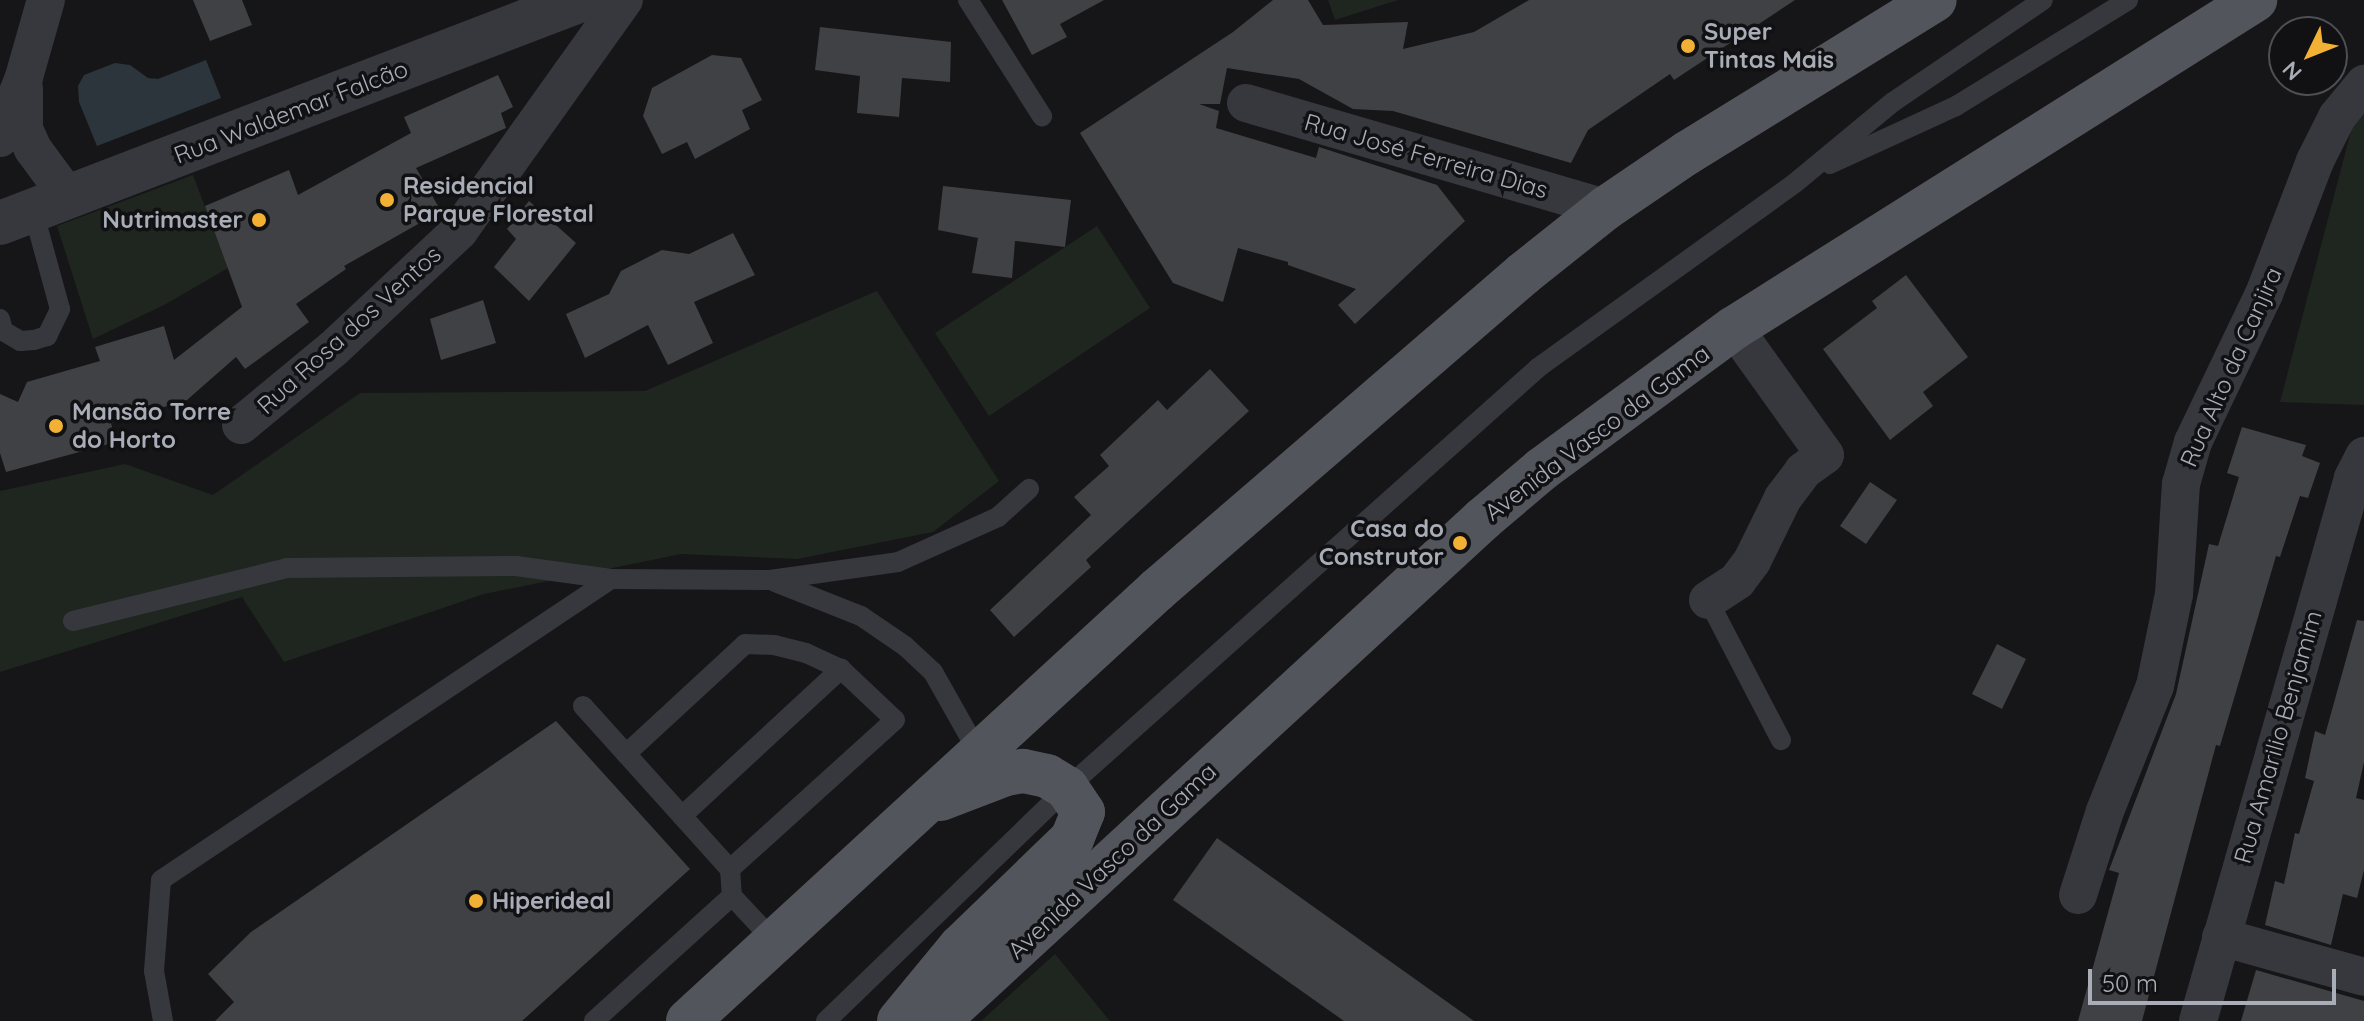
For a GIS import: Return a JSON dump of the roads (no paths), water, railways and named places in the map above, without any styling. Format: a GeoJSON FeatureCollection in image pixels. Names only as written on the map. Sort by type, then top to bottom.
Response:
{"type":"FeatureCollection","features":[{"type":"Feature","properties":{"kind":"main road"},"geometry":{"type":"LineString","coordinates":[[688,1021],[1157,590],[1447,338],[1606,208],[1687,153],[1935,0]]}},
{"type":"Feature","properties":{"kind":"main road","name":"Avenida Vasco da Gama"},"geometry":{"type":"LineString","coordinates":[[938,1021],[1483,519],[1575,444],[1734,328],[2255,0]]}},
{"type":"Feature","properties":{"kind":"main road"},"geometry":{"type":"LineString","coordinates":[[899,1021],[960,947],[1072,839],[1083,812],[1067,788],[1047,776],[1023,771],[1006,774],[916,810]]}},
{"type":"Feature","properties":{"kind":"street"},"geometry":{"type":"LineString","coordinates":[[0,138],[24,77],[46,0]]}},
{"type":"Feature","properties":{"kind":"street","name":"Rua Waldemar Falcão"},"geometry":{"type":"LineString","coordinates":[[34,211],[581,0]]}},
{"type":"Feature","properties":{"kind":"street","name":"Rua Rosa dos Ventos"},"geometry":{"type":"LineString","coordinates":[[241,425],[333,349],[459,231],[624,0]]}},
{"type":"Feature","properties":{"kind":"street"},"geometry":{"type":"LineString","coordinates":[[24,77],[24,129],[33,149],[34,211]]}},
{"type":"Feature","properties":{"kind":"street","name":"Rua Alto da Canjira"},"geometry":{"type":"LineString","coordinates":[[2078,895],[2105,811],[2155,686],[2174,594],[2181,484],[2193,442],[2287,241],[2315,161],[2337,117],[2364,84]]}},
{"type":"Feature","properties":{"kind":"street","name":"Rua José Ferreira Dias"},"geometry":{"type":"LineString","coordinates":[[1246,103],[1606,208]]}},
{"type":"Feature","properties":{"kind":"street"},"geometry":{"type":"LineString","coordinates":[[1708,600],[1737,581],[1752,561],[1783,498],[1803,471],[1825,455],[1734,328]]}},
{"type":"Feature","properties":{"kind":"street","name":"Rua Amarilio Benjamim"},"geometry":{"type":"LineString","coordinates":[[2198,1021],[2353,478],[2364,456]]}},
{"type":"Feature","properties":{"kind":"street"},"geometry":{"type":"LineString","coordinates":[[2221,937],[2364,977]]}},
{"type":"Feature","properties":{"kind":"lane"},"geometry":{"type":"LineString","coordinates":[[968,0],[1042,116]]}},
{"type":"Feature","properties":{"kind":"lane"},"geometry":{"type":"LineString","coordinates":[[829,1016],[1067,788],[1450,443],[1539,367],[1795,183],[1893,102],[2043,0]]}},
{"type":"Feature","properties":{"kind":"lane"},"geometry":{"type":"LineString","coordinates":[[1795,183],[1880,139],[1956,106],[2128,0]]}},
{"type":"Feature","properties":{"kind":"lane"},"geometry":{"type":"LineString","coordinates":[[0,319],[3,331],[20,341],[34,340],[47,336],[60,309],[34,211]]}},
{"type":"Feature","properties":{"kind":"lane"},"geometry":{"type":"LineString","coordinates":[[73,621],[287,568],[516,566],[611,579],[770,580],[898,562],[998,517],[1029,489]]}},
{"type":"Feature","properties":{"kind":"lane"},"geometry":{"type":"LineString","coordinates":[[163,1021],[154,971],[161,880],[611,579]]}},
{"type":"Feature","properties":{"kind":"lane"},"geometry":{"type":"LineString","coordinates":[[770,580],[839,605],[905,646],[933,672],[978,752]]}},
{"type":"Feature","properties":{"kind":"lane"},"geometry":{"type":"LineString","coordinates":[[1708,600],[1781,740]]}},
{"type":"Feature","properties":{"kind":"lane"},"geometry":{"type":"LineString","coordinates":[[626,754],[745,644],[774,645],[806,653],[841,669],[895,720],[730,869]]}},
{"type":"Feature","properties":{"kind":"lane"},"geometry":{"type":"LineString","coordinates":[[682,816],[841,669]]}},
{"type":"Feature","properties":{"kind":"lane"},"geometry":{"type":"LineString","coordinates":[[583,706],[730,869],[732,896],[774,941]]}},
{"type":"Feature","properties":{"kind":"lane"},"geometry":{"type":"LineString","coordinates":[[594,1021],[732,896]]}},
{"type":"Feature","properties":{"kind":"place","name":"Super Tintas Mais"},"geometry":{"type":"Point","coordinates":[1688,46]}},
{"type":"Feature","properties":{"kind":"place","name":"Residencial Parque Florestal"},"geometry":{"type":"Point","coordinates":[387,200]}},
{"type":"Feature","properties":{"kind":"place","name":"Nutrimaster"},"geometry":{"type":"Point","coordinates":[259,220]}},
{"type":"Feature","properties":{"kind":"place","name":"Mansão Torre do Horto"},"geometry":{"type":"Point","coordinates":[56,426]}},
{"type":"Feature","properties":{"kind":"place","name":"Casa do Construtor"},"geometry":{"type":"Point","coordinates":[1460,543]}},
{"type":"Feature","properties":{"kind":"place","name":"Hiperideal"},"geometry":{"type":"Point","coordinates":[476,901]}}]}
